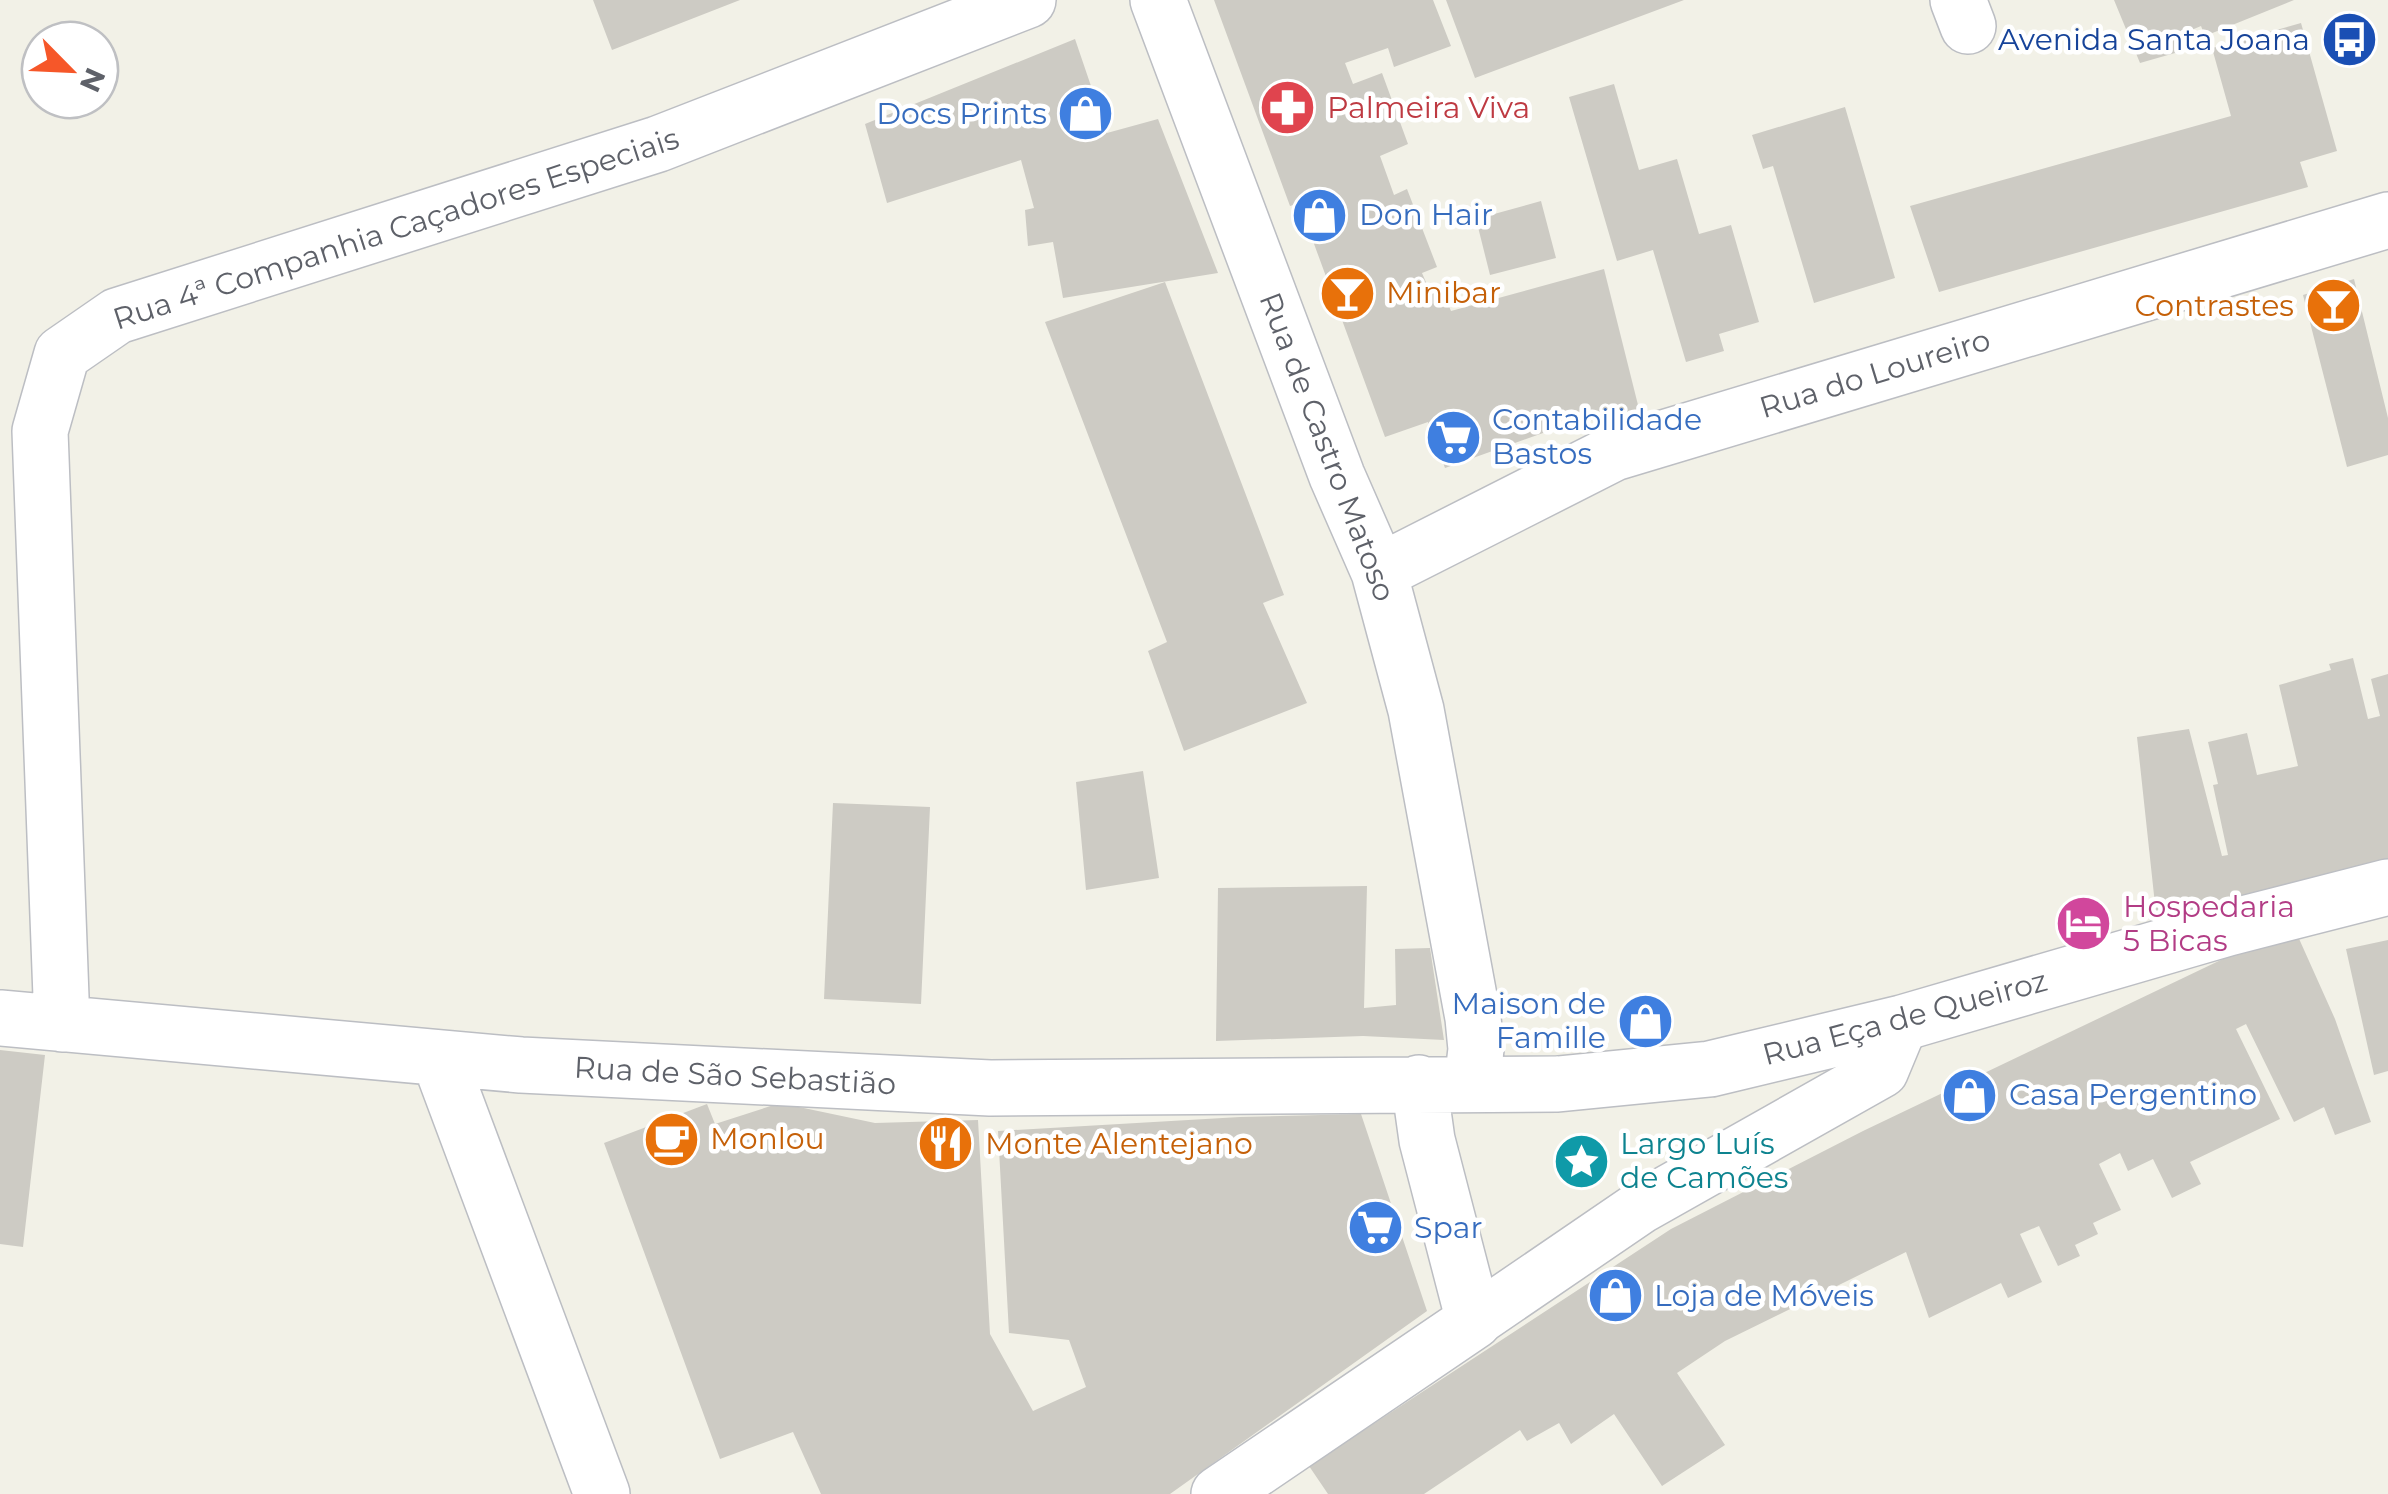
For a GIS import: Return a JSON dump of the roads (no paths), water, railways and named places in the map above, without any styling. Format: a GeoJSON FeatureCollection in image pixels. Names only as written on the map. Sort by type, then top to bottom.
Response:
{"type":"FeatureCollection","features":[{"type":"Feature","properties":{"kind":"street","name":"Rua 4ª Companhia Caçadores Especiais"},"geometry":{"type":"LineString","coordinates":[[62,1024],[40,431],[62,354],[117,316],[658,144],[1028,0]]}},
{"type":"Feature","properties":{"kind":"street","name":"Rua de Castro Matoso"},"geometry":{"type":"LineString","coordinates":[[1158,0],[1338,476],[1379,572],[1416,710],[1473,1018],[1476,1050],[1472,1084]]}},
{"type":"Feature","properties":{"kind":"street","name":"Rua do Loureiro"},"geometry":{"type":"LineString","coordinates":[[1379,572],[1614,452],[2388,220]]}},
{"type":"Feature","properties":{"kind":"street","name":"Rua Eça de Queiroz"},"geometry":{"type":"LineString","coordinates":[[1472,1084],[1558,1084],[1710,1070],[1902,1023],[2388,886]]}},
{"type":"Feature","properties":{"kind":"street","name":"Rua de São Sebastião"},"geometry":{"type":"LineString","coordinates":[[0,1018],[520,1065],[990,1088],[1472,1084]]}},
{"type":"Feature","properties":{"kind":"street"},"geometry":{"type":"LineString","coordinates":[[1218,1494],[1640,1206],[1882,1072],[1902,1023]]}},
{"type":"Feature","properties":{"kind":"street"},"geometry":{"type":"LineString","coordinates":[[439,1058],[602,1494]]}},
{"type":"Feature","properties":{"kind":"street"},"geometry":{"type":"LineString","coordinates":[[1419,1083],[1427,1140],[1474,1321]]}},
{"type":"Feature","properties":{"kind":"place","name":"Avenida Santa Joana"},"geometry":{"type":"Point","coordinates":[2349,40]}},
{"type":"Feature","properties":{"kind":"place","name":"Palmeira Viva"},"geometry":{"type":"Point","coordinates":[1288,108]}},
{"type":"Feature","properties":{"kind":"place","name":"Docs Prints"},"geometry":{"type":"Point","coordinates":[1086,114]}},
{"type":"Feature","properties":{"kind":"place","name":"Don Hair"},"geometry":{"type":"Point","coordinates":[1320,215]}},
{"type":"Feature","properties":{"kind":"place","name":"Minibar"},"geometry":{"type":"Point","coordinates":[1347,293]}},
{"type":"Feature","properties":{"kind":"place","name":"Contrastes"},"geometry":{"type":"Point","coordinates":[2333,306]}},
{"type":"Feature","properties":{"kind":"place","name":"Contabilidade Bastos"},"geometry":{"type":"Point","coordinates":[1453,437]}},
{"type":"Feature","properties":{"kind":"place","name":"Hospedaria 5 Bicas"},"geometry":{"type":"Point","coordinates":[2084,924]}},
{"type":"Feature","properties":{"kind":"place","name":"Maison de Famille"},"geometry":{"type":"Point","coordinates":[1645,1021]}},
{"type":"Feature","properties":{"kind":"place","name":"Casa Pergentino"},"geometry":{"type":"Point","coordinates":[1970,1095]}},
{"type":"Feature","properties":{"kind":"place","name":"Monlou"},"geometry":{"type":"Point","coordinates":[671,1139]}},
{"type":"Feature","properties":{"kind":"place","name":"Monte Alentejano"},"geometry":{"type":"Point","coordinates":[946,1144]}},
{"type":"Feature","properties":{"kind":"place","name":"Largo Luís de Camões"},"geometry":{"type":"Point","coordinates":[1581,1161]}},
{"type":"Feature","properties":{"kind":"place","name":"Spar"},"geometry":{"type":"Point","coordinates":[1375,1228]}},
{"type":"Feature","properties":{"kind":"place","name":"Loja de Móveis"},"geometry":{"type":"Point","coordinates":[1615,1296]}}]}
